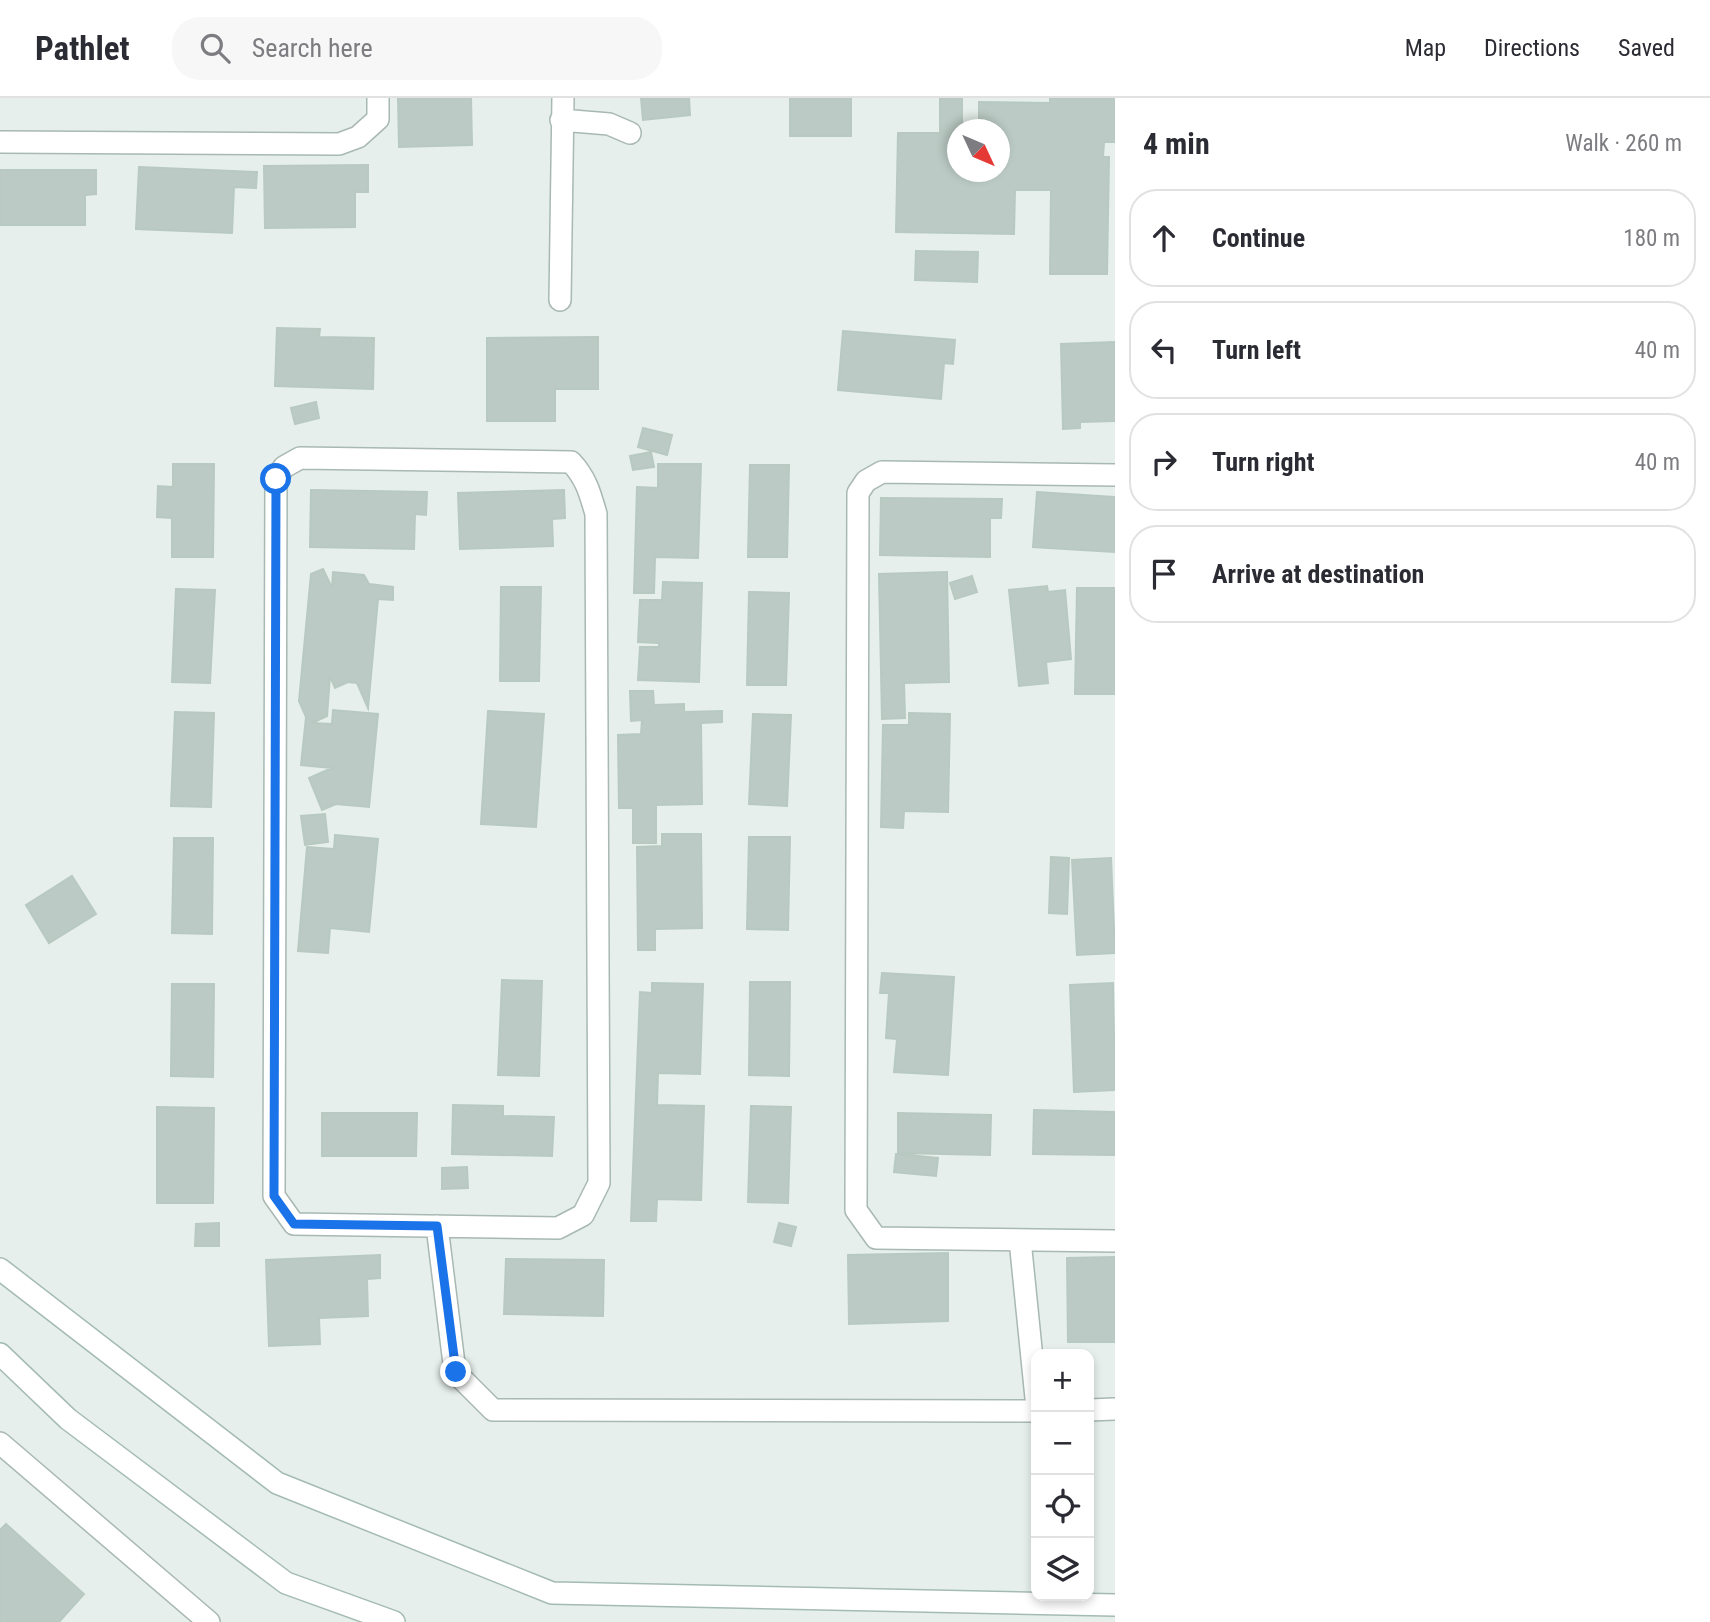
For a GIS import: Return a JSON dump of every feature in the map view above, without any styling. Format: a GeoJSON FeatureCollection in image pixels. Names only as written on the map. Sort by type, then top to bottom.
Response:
{"type":"FeatureCollection","features":[{"type":"Feature","properties":{"kind":"street"},"geometry":{"type":"LineString","coordinates":[[0,142],[339,144],[358,137],[378,119],[378,98]]}},
{"type":"Feature","properties":{"kind":"street"},"geometry":{"type":"LineString","coordinates":[[560,300],[563,98]]}},
{"type":"Feature","properties":{"kind":"street"},"geometry":{"type":"LineString","coordinates":[[561,120],[608,124],[630,133]]}},
{"type":"Feature","properties":{"kind":"street"},"geometry":{"type":"LineString","coordinates":[[300,458],[571,462],[584,477],[596,514],[599,1183],[583,1215],[558,1228],[437,1226],[294,1224],[274,1196],[276,479],[284,467],[300,458]]}},
{"type":"Feature","properties":{"kind":"street"},"geometry":{"type":"LineString","coordinates":[[1115,475],[882,472],[866,481],[858,493],[856,1210],[876,1238],[1115,1241]]}},
{"type":"Feature","properties":{"kind":"street"},"geometry":{"type":"LineString","coordinates":[[437,1226],[456,1372],[493,1410],[1031,1411]]}},
{"type":"Feature","properties":{"kind":"street"},"geometry":{"type":"LineString","coordinates":[[1020,1240],[1031,1349]]}},
{"type":"Feature","properties":{"kind":"street"},"geometry":{"type":"LineString","coordinates":[[0,1269],[277,1483],[552,1593],[1115,1605]]}},
{"type":"Feature","properties":{"kind":"street"},"geometry":{"type":"LineString","coordinates":[[0,1354],[68,1419],[286,1583],[394,1622]]}},
{"type":"Feature","properties":{"kind":"street"},"geometry":{"type":"LineString","coordinates":[[1094,1410],[1115,1409]]}},
{"type":"Feature","properties":{"kind":"street"},"geometry":{"type":"LineString","coordinates":[[0,1443],[209,1622]]}},
{"type":"Feature","properties":{"kind":"building"},"geometry":{"type":"Polygon","coordinates":[[[398,98],[471,98],[472,145],[399,147],[398,98]]]}},
{"type":"Feature","properties":{"kind":"building"},"geometry":{"type":"Polygon","coordinates":[[[641,98],[689,98],[690,115],[643,120],[641,98]]]}},
{"type":"Feature","properties":{"kind":"building"},"geometry":{"type":"Polygon","coordinates":[[[790,98],[851,98],[851,136],[790,136],[790,98]]]}},
{"type":"Feature","properties":{"kind":"building"},"geometry":{"type":"Polygon","coordinates":[[[940,98],[962,98],[962,119],[947,119],[947,182],[1010,182],[1010,119],[979,119],[979,102],[1050,103],[1050,98],[1115,98],[1115,142],[1104,142],[1103,157],[1109,157],[1107,274],[1050,274],[1051,190],[1015,190],[1014,234],[896,232],[898,133],[940,133],[940,98]]]}},
{"type":"Feature","properties":{"kind":"building"},"geometry":{"type":"Polygon","coordinates":[[[368,165],[368,192],[355,192],[355,227],[265,228],[264,166],[368,165]]]}},
{"type":"Feature","properties":{"kind":"building"},"geometry":{"type":"Polygon","coordinates":[[[139,167],[257,172],[256,188],[234,187],[232,233],[136,229],[139,167]]]}},
{"type":"Feature","properties":{"kind":"building"},"geometry":{"type":"Polygon","coordinates":[[[0,170],[96,170],[96,194],[85,195],[85,225],[0,225],[0,170]]]}},
{"type":"Feature","properties":{"kind":"building"},"geometry":{"type":"Polygon","coordinates":[[[916,251],[978,252],[977,282],[915,280],[916,251]]]}},
{"type":"Feature","properties":{"kind":"building"},"geometry":{"type":"Polygon","coordinates":[[[277,328],[320,329],[319,337],[374,338],[373,389],[275,386],[277,328]]]}},
{"type":"Feature","properties":{"kind":"building"},"geometry":{"type":"Polygon","coordinates":[[[843,331],[955,340],[953,364],[944,363],[941,399],[838,390],[843,331]]]}},
{"type":"Feature","properties":{"kind":"building"},"geometry":{"type":"Polygon","coordinates":[[[598,337],[598,389],[555,389],[555,421],[487,421],[487,338],[598,337]]]}},
{"type":"Feature","properties":{"kind":"building"},"geometry":{"type":"Polygon","coordinates":[[[1115,342],[1115,421],[1080,422],[1080,428],[1063,429],[1061,344],[1115,342]]]}},
{"type":"Feature","properties":{"kind":"building"},"geometry":{"type":"Polygon","coordinates":[[[316,402],[319,418],[295,424],[291,408],[316,402]]]}},
{"type":"Feature","properties":{"kind":"building"},"geometry":{"type":"Polygon","coordinates":[[[643,428],[672,435],[667,455],[638,447],[643,428]]]}},
{"type":"Feature","properties":{"kind":"building"},"geometry":{"type":"Polygon","coordinates":[[[651,452],[654,467],[633,470],[630,456],[651,452]]]}},
{"type":"Feature","properties":{"kind":"building"},"geometry":{"type":"Polygon","coordinates":[[[173,464],[214,464],[213,557],[172,557],[172,518],[157,517],[158,486],[173,487],[173,464]]]}},
{"type":"Feature","properties":{"kind":"building"},"geometry":{"type":"Polygon","coordinates":[[[658,464],[701,464],[698,558],[655,557],[654,593],[634,593],[637,487],[658,488],[658,464]]]}},
{"type":"Feature","properties":{"kind":"building"},"geometry":{"type":"Polygon","coordinates":[[[750,465],[789,465],[787,557],[748,557],[750,465]]]}},
{"type":"Feature","properties":{"kind":"building"},"geometry":{"type":"Polygon","coordinates":[[[311,490],[427,492],[426,515],[415,514],[414,549],[310,547],[311,490]]]}},
{"type":"Feature","properties":{"kind":"building"},"geometry":{"type":"Polygon","coordinates":[[[564,490],[565,518],[552,519],[553,546],[460,549],[458,493],[564,490]]]}},
{"type":"Feature","properties":{"kind":"building"},"geometry":{"type":"Polygon","coordinates":[[[1037,492],[1115,497],[1115,552],[1033,547],[1037,492]]]}},
{"type":"Feature","properties":{"kind":"building"},"geometry":{"type":"Polygon","coordinates":[[[881,498],[1002,499],[1001,518],[990,518],[990,557],[880,555],[881,498]]]}},
{"type":"Feature","properties":{"kind":"building"},"geometry":{"type":"Polygon","coordinates":[[[323,569],[332,588],[333,572],[364,575],[369,584],[393,587],[393,600],[378,599],[368,708],[357,683],[348,682],[335,688],[330,676],[327,716],[312,723],[332,724],[333,710],[378,714],[369,807],[336,804],[322,810],[309,778],[332,768],[301,765],[306,717],[299,701],[311,574],[323,569]]]}},
{"type":"Feature","properties":{"kind":"building"},"geometry":{"type":"Polygon","coordinates":[[[947,572],[949,682],[904,683],[905,718],[882,719],[879,574],[947,572]]]}},
{"type":"Feature","properties":{"kind":"building"},"geometry":{"type":"Polygon","coordinates":[[[972,576],[977,592],[955,599],[950,583],[972,576]]]}},
{"type":"Feature","properties":{"kind":"building"},"geometry":{"type":"Polygon","coordinates":[[[663,582],[702,583],[699,682],[638,680],[640,647],[659,647],[659,643],[638,642],[640,600],[662,600],[663,582]]]}},
{"type":"Feature","properties":{"kind":"building"},"geometry":{"type":"Polygon","coordinates":[[[1047,586],[1048,592],[1065,590],[1071,659],[1046,662],[1048,683],[1019,686],[1009,590],[1047,586]]]}},
{"type":"Feature","properties":{"kind":"building"},"geometry":{"type":"Polygon","coordinates":[[[501,587],[541,587],[539,681],[500,681],[501,587]]]}},
{"type":"Feature","properties":{"kind":"building"},"geometry":{"type":"Polygon","coordinates":[[[1077,588],[1115,588],[1115,694],[1075,694],[1077,588]]]}},
{"type":"Feature","properties":{"kind":"building"},"geometry":{"type":"Polygon","coordinates":[[[176,589],[215,590],[210,683],[172,682],[176,589]]]}},
{"type":"Feature","properties":{"kind":"building"},"geometry":{"type":"Polygon","coordinates":[[[749,592],[789,593],[786,685],[747,685],[749,592]]]}},
{"type":"Feature","properties":{"kind":"building"},"geometry":{"type":"Polygon","coordinates":[[[630,691],[653,691],[654,705],[684,704],[684,712],[722,711],[722,722],[701,723],[702,804],[656,805],[656,843],[633,843],[633,808],[619,808],[618,735],[641,734],[642,720],[631,721],[630,691]]]}},
{"type":"Feature","properties":{"kind":"building"},"geometry":{"type":"Polygon","coordinates":[[[488,711],[544,714],[536,827],[481,824],[488,711]]]}},
{"type":"Feature","properties":{"kind":"building"},"geometry":{"type":"Polygon","coordinates":[[[175,712],[214,713],[211,807],[171,806],[175,712]]]}},
{"type":"Feature","properties":{"kind":"building"},"geometry":{"type":"Polygon","coordinates":[[[909,713],[950,714],[948,812],[904,811],[903,828],[881,827],[883,725],[909,725],[909,713]]]}},
{"type":"Feature","properties":{"kind":"building"},"geometry":{"type":"Polygon","coordinates":[[[753,714],[791,715],[787,806],[749,804],[753,714]]]}},
{"type":"Feature","properties":{"kind":"building"},"geometry":{"type":"Polygon","coordinates":[[[325,814],[328,842],[305,845],[301,816],[325,814]]]}},
{"type":"Feature","properties":{"kind":"building"},"geometry":{"type":"Polygon","coordinates":[[[662,834],[701,834],[702,928],[655,929],[655,950],[638,950],[637,847],[662,846],[662,834]]]}},
{"type":"Feature","properties":{"kind":"building"},"geometry":{"type":"Polygon","coordinates":[[[335,835],[378,839],[369,932],[330,928],[328,953],[298,951],[307,847],[334,849],[335,835]]]}},
{"type":"Feature","properties":{"kind":"building"},"geometry":{"type":"Polygon","coordinates":[[[749,837],[790,837],[788,930],[747,929],[749,837]]]}},
{"type":"Feature","properties":{"kind":"building"},"geometry":{"type":"Polygon","coordinates":[[[174,838],[213,838],[212,934],[172,933],[174,838]]]}},
{"type":"Feature","properties":{"kind":"building"},"geometry":{"type":"Polygon","coordinates":[[[1051,857],[1069,858],[1067,914],[1049,913],[1051,857]]]}},
{"type":"Feature","properties":{"kind":"building"},"geometry":{"type":"Polygon","coordinates":[[[1111,858],[1115,953],[1077,955],[1072,860],[1111,858]]]}},
{"type":"Feature","properties":{"kind":"building"},"geometry":{"type":"Polygon","coordinates":[[[72,876],[96,914],[49,943],[26,905],[72,876]]]}},
{"type":"Feature","properties":{"kind":"building"},"geometry":{"type":"Polygon","coordinates":[[[882,973],[954,977],[948,1075],[894,1072],[897,1039],[886,1038],[889,993],[880,993],[882,973]]]}},
{"type":"Feature","properties":{"kind":"building"},"geometry":{"type":"Polygon","coordinates":[[[502,980],[542,981],[539,1076],[498,1075],[502,980]]]}},
{"type":"Feature","properties":{"kind":"building"},"geometry":{"type":"Polygon","coordinates":[[[750,982],[790,982],[789,1076],[749,1075],[750,982]]]}},
{"type":"Feature","properties":{"kind":"building"},"geometry":{"type":"Polygon","coordinates":[[[652,983],[703,984],[700,1074],[658,1073],[657,1105],[704,1106],[701,1200],[657,1199],[656,1221],[631,1221],[640,992],[652,993],[652,983]]]}},
{"type":"Feature","properties":{"kind":"building"},"geometry":{"type":"Polygon","coordinates":[[[1113,983],[1115,1090],[1074,1092],[1070,985],[1113,983]]]}},
{"type":"Feature","properties":{"kind":"building"},"geometry":{"type":"Polygon","coordinates":[[[172,984],[214,984],[213,1077],[171,1076],[172,984]]]}},
{"type":"Feature","properties":{"kind":"building"},"geometry":{"type":"Polygon","coordinates":[[[453,1105],[503,1106],[503,1116],[554,1117],[552,1156],[452,1154],[453,1105]]]}},
{"type":"Feature","properties":{"kind":"building"},"geometry":{"type":"Polygon","coordinates":[[[751,1106],[791,1107],[788,1203],[748,1202],[751,1106]]]}},
{"type":"Feature","properties":{"kind":"building"},"geometry":{"type":"Polygon","coordinates":[[[157,1107],[214,1108],[213,1203],[157,1203],[157,1107]]]}},
{"type":"Feature","properties":{"kind":"building"},"geometry":{"type":"Polygon","coordinates":[[[1034,1110],[1115,1112],[1115,1155],[1033,1154],[1034,1110]]]}},
{"type":"Feature","properties":{"kind":"building"},"geometry":{"type":"Polygon","coordinates":[[[322,1113],[417,1113],[416,1156],[322,1156],[322,1113]]]}},
{"type":"Feature","properties":{"kind":"building"},"geometry":{"type":"Polygon","coordinates":[[[898,1113],[991,1115],[990,1155],[898,1153],[898,1113]]]}},
{"type":"Feature","properties":{"kind":"building"},"geometry":{"type":"Polygon","coordinates":[[[896,1154],[938,1158],[936,1176],[894,1172],[896,1154]]]}},
{"type":"Feature","properties":{"kind":"building"},"geometry":{"type":"Polygon","coordinates":[[[467,1167],[468,1188],[442,1189],[442,1168],[467,1167]]]}},
{"type":"Feature","properties":{"kind":"building"},"geometry":{"type":"Polygon","coordinates":[[[219,1223],[219,1246],[195,1246],[196,1224],[219,1223]]]}},
{"type":"Feature","properties":{"kind":"building"},"geometry":{"type":"Polygon","coordinates":[[[779,1223],[796,1227],[791,1246],[774,1242],[779,1223]]]}},
{"type":"Feature","properties":{"kind":"building"},"geometry":{"type":"Polygon","coordinates":[[[948,1253],[948,1321],[849,1324],[848,1255],[948,1253]]]}},
{"type":"Feature","properties":{"kind":"building"},"geometry":{"type":"Polygon","coordinates":[[[380,1255],[380,1278],[367,1279],[368,1316],[319,1318],[320,1344],[269,1346],[266,1260],[380,1255]]]}},
{"type":"Feature","properties":{"kind":"building"},"geometry":{"type":"Polygon","coordinates":[[[1115,1257],[1115,1342],[1068,1342],[1067,1258],[1115,1257]]]}},
{"type":"Feature","properties":{"kind":"building"},"geometry":{"type":"Polygon","coordinates":[[[506,1259],[604,1260],[603,1316],[504,1314],[506,1259]]]}},
{"type":"Feature","properties":{"kind":"building"},"geometry":{"type":"Polygon","coordinates":[[[6,1524],[84,1594],[59,1622],[0,1622],[0,1530],[6,1524]]]}},
{"type":"Feature","properties":{"kind":"route"},"geometry":{"type":"LineString","coordinates":[[276,479],[274,1196],[294,1224],[437,1226],[456,1372]]}}]}
